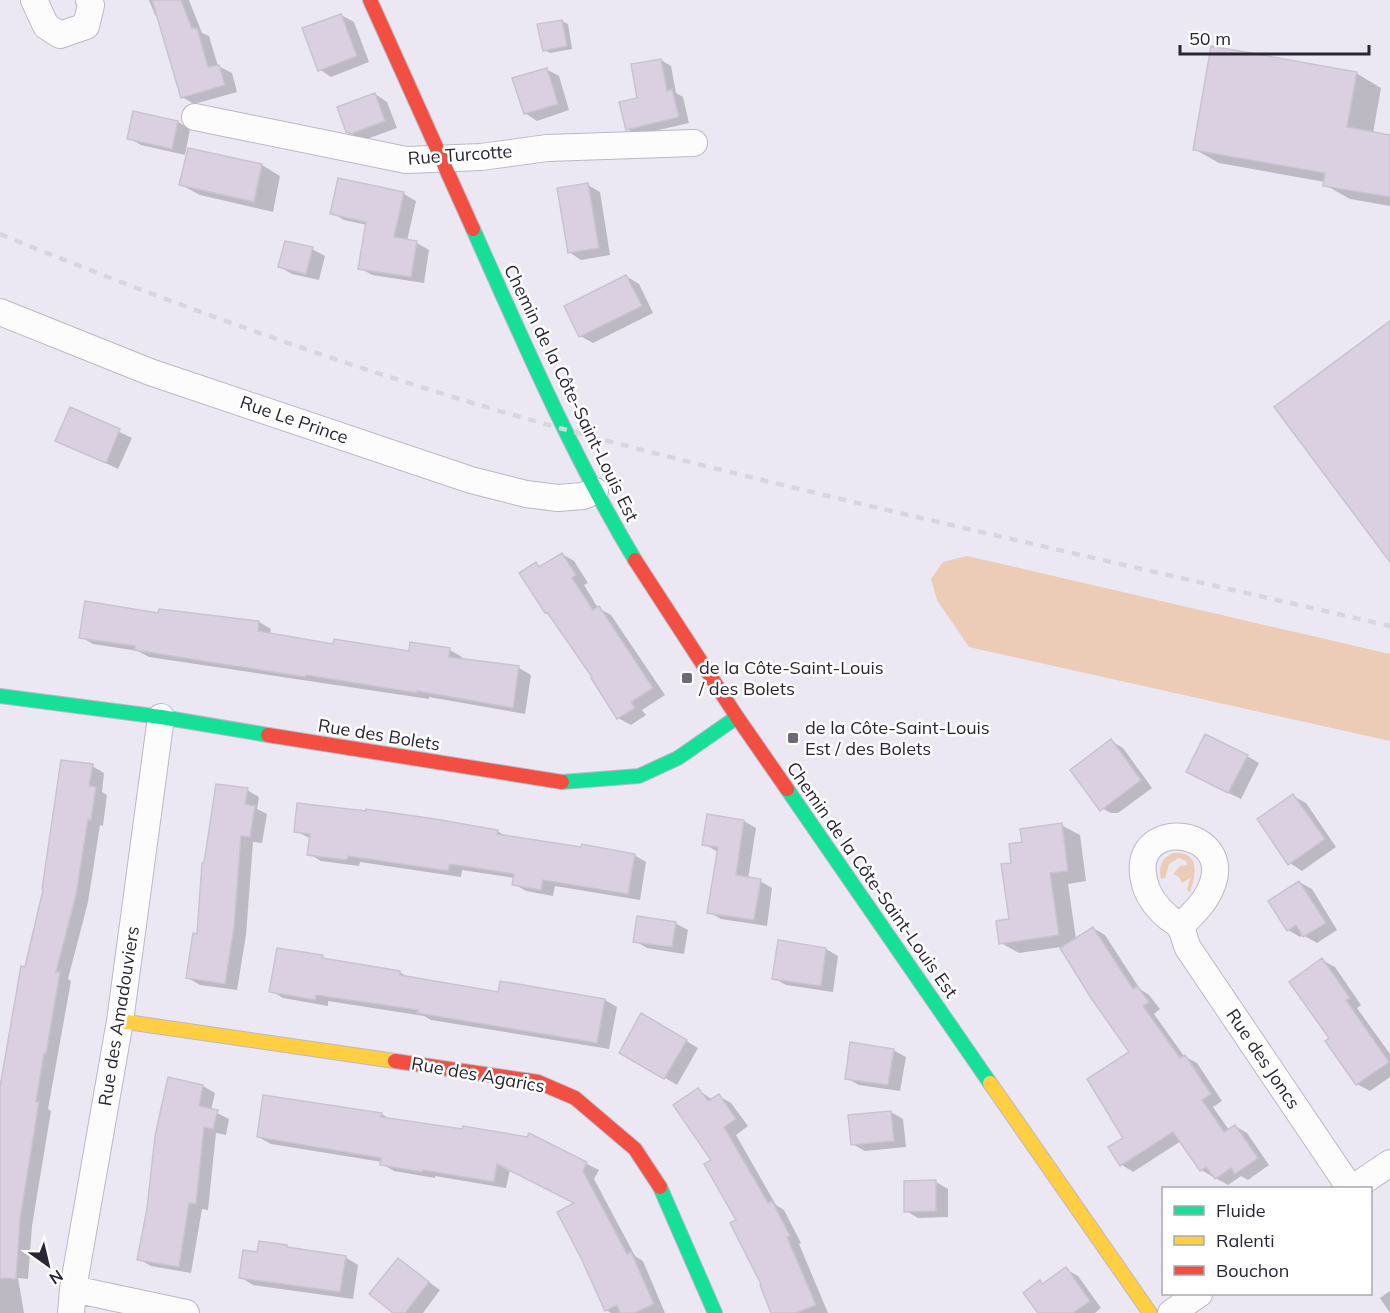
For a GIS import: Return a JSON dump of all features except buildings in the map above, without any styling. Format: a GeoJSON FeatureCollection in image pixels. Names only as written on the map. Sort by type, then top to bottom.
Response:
{"type":"FeatureCollection","features":[{"type":"Feature","properties":{"kind":"street"},"geometry":{"type":"LineString","coordinates":[[34,0],[45,26],[60,34],[86,26],[91,5],[89,0]]}},
{"type":"Feature","properties":{"kind":"street","name":"Chemin de la Côte-Saint-Louis Est"},"geometry":{"type":"LineString","coordinates":[[370,0],[531,358],[595,491],[639,567],[737,717],[1150,1313]]}},
{"type":"Feature","properties":{"kind":"street","name":"Rue Turcotte"},"geometry":{"type":"LineString","coordinates":[[195,117],[406,160],[481,157],[548,148],[694,143]]}},
{"type":"Feature","properties":{"kind":"street","name":"Rue Le Prince"},"geometry":{"type":"LineString","coordinates":[[0,312],[150,372],[471,480],[515,491],[558,498],[583,496],[595,491]]}},
{"type":"Feature","properties":{"kind":"street","name":"Rue des Bolets"},"geometry":{"type":"LineString","coordinates":[[0,696],[161,717],[556,782],[639,776],[674,760],[737,717]]}},
{"type":"Feature","properties":{"kind":"street","name":"Rue des Amadouviers"},"geometry":{"type":"LineString","coordinates":[[72,1301],[120,1021],[161,717]]}},
{"type":"Feature","properties":{"kind":"street","name":"Rue des Joncs"},"geometry":{"type":"LineString","coordinates":[[1180,927],[1188,948],[1351,1187]]}},
{"type":"Feature","properties":{"kind":"street","name":"Rue des Agarics"},"geometry":{"type":"LineString","coordinates":[[120,1021],[538,1082],[575,1098],[635,1149],[660,1186],[715,1313]]}},
{"type":"Feature","properties":{"kind":"street"},"geometry":{"type":"LineString","coordinates":[[1354,1187],[1390,1163]]}},
{"type":"Feature","properties":{"kind":"street"},"geometry":{"type":"LineString","coordinates":[[1171,1313],[1196,1295]]}},
{"type":"Feature","properties":{"kind":"street"},"geometry":{"type":"LineString","coordinates":[[72,1301],[186,1313]]}},
{"type":"Feature","properties":{"kind":"shaded area"},"geometry":{"type":"Polygon","coordinates":[[[967,556],[1390,654],[1390,741],[969,647],[937,600],[931,579],[943,562],[967,556]]]}},
{"type":"Feature","properties":{"kind":"shaded area"},"geometry":{"type":"Polygon","coordinates":[[[1173,853],[1182,853],[1192,860],[1195,872],[1190,892],[1187,890],[1190,878],[1182,883],[1179,877],[1173,874],[1180,866],[1187,865],[1186,861],[1179,858],[1169,864],[1165,878],[1161,879],[1162,863],[1173,853]]]}},
{"type":"Feature","properties":{"kind":"railway"},"geometry":{"type":"LineString","coordinates":[[0,234],[163,298],[272,337],[538,422],[845,500],[1390,626]]}},
{"type":"Feature","properties":{"kind":"traffic: fast"},"geometry":{"type":"LineString","coordinates":[[473,229],[569,439],[635,560]]}},
{"type":"Feature","properties":{"kind":"traffic: fast"},"geometry":{"type":"LineString","coordinates":[[0,696],[161,717],[268,735]]}},
{"type":"Feature","properties":{"kind":"traffic: fast"},"geometry":{"type":"LineString","coordinates":[[562,782],[639,776],[678,758],[737,717]]}},
{"type":"Feature","properties":{"kind":"traffic: fast"},"geometry":{"type":"LineString","coordinates":[[787,789],[990,1083]]}},
{"type":"Feature","properties":{"kind":"traffic: fast"},"geometry":{"type":"LineString","coordinates":[[660,1187],[715,1313]]}},
{"type":"Feature","properties":{"kind":"traffic: slow"},"geometry":{"type":"LineString","coordinates":[[120,1021],[395,1061]]}},
{"type":"Feature","properties":{"kind":"traffic: slow"},"geometry":{"type":"LineString","coordinates":[[990,1083],[1150,1313]]}},
{"type":"Feature","properties":{"kind":"traffic: jam"},"geometry":{"type":"LineString","coordinates":[[370,0],[473,229]]}},
{"type":"Feature","properties":{"kind":"traffic: jam"},"geometry":{"type":"LineString","coordinates":[[635,560],[737,717],[787,789]]}},
{"type":"Feature","properties":{"kind":"traffic: jam"},"geometry":{"type":"LineString","coordinates":[[268,735],[562,782]]}},
{"type":"Feature","properties":{"kind":"traffic: jam"},"geometry":{"type":"LineString","coordinates":[[395,1061],[538,1082],[575,1098],[635,1149],[660,1187]]}},
{"type":"Feature","properties":{"kind":"place","name":"de la Côte-Saint-Louis / des Bolets"},"geometry":{"type":"Point","coordinates":[687,678]}},
{"type":"Feature","properties":{"kind":"place","name":"de la Côte-Saint-Louis Est / des Bolets"},"geometry":{"type":"Point","coordinates":[793,738]}}]}
